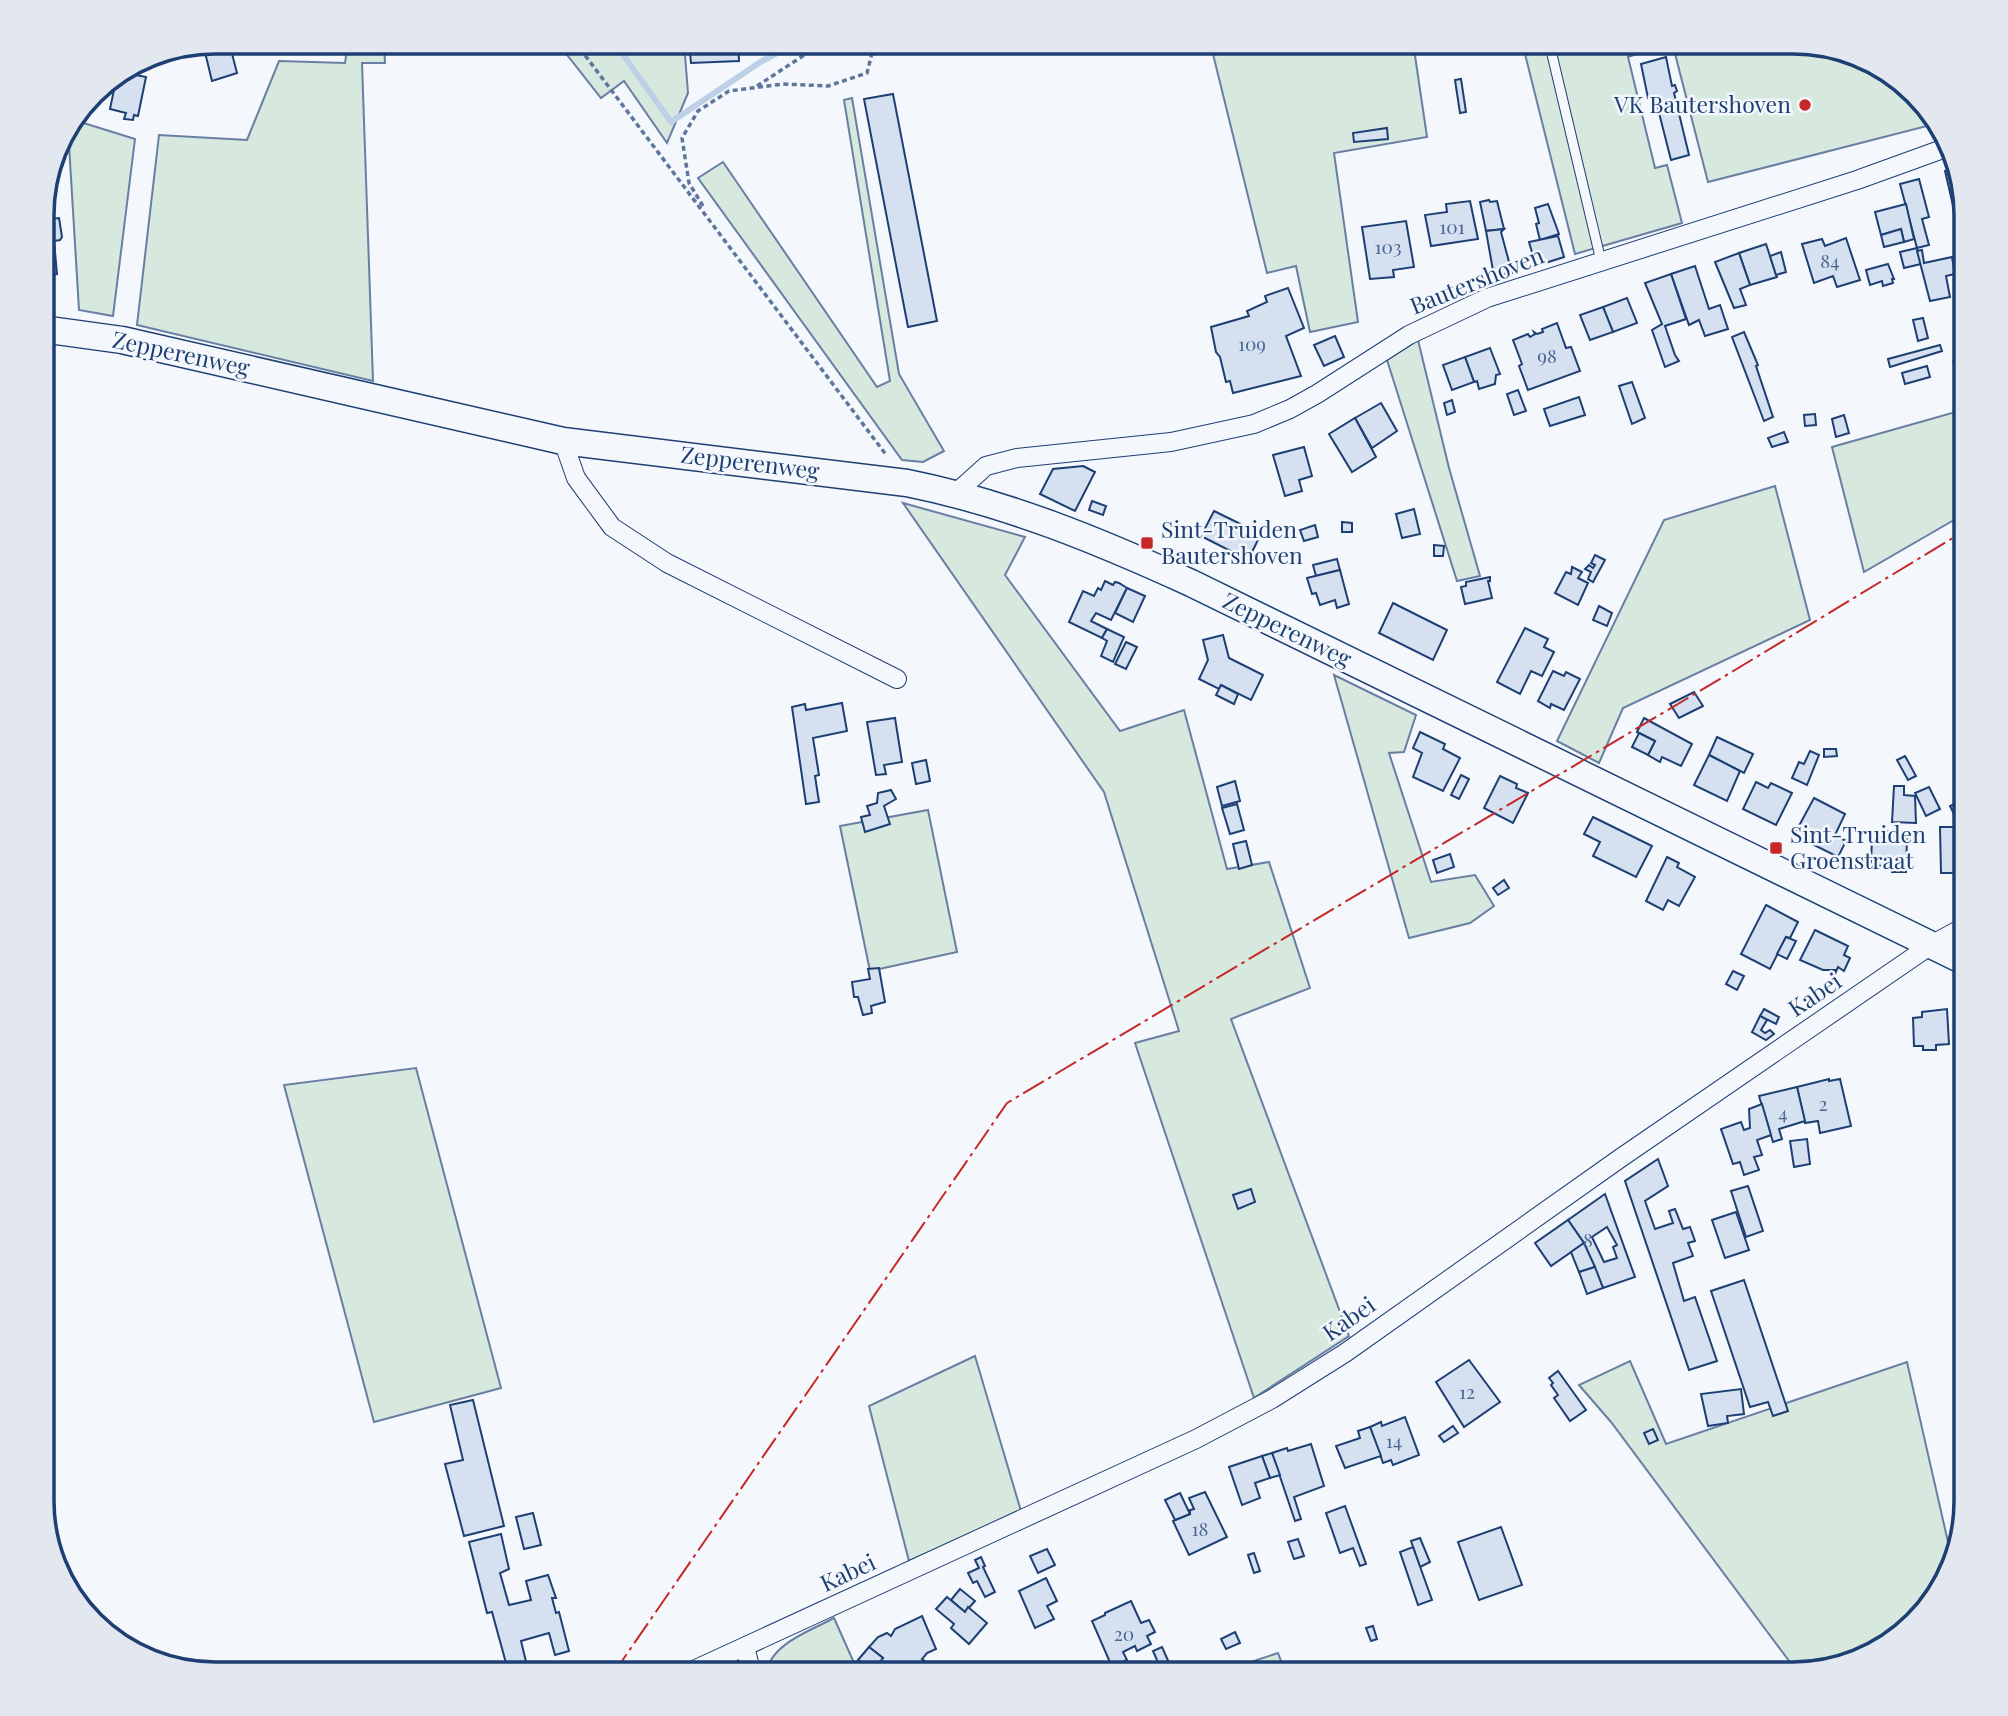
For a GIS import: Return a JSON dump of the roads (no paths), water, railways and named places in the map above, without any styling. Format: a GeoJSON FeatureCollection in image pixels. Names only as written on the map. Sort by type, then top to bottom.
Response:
{"type":"FeatureCollection","features":[{"type":"Feature","properties":{"kind":"street","name":"Bautershoven"},"geometry":{"type":"LineString","coordinates":[[956,493],[986,466],[1017,458],[1171,442],[1254,424],[1317,394],[1409,335],[1456,311],[1529,283],[1844,184],[1940,150]]}},
{"type":"Feature","properties":{"kind":"street","name":"Zepperenweg"},"geometry":{"type":"LineString","coordinates":[[55,331],[122,340],[563,441],[907,483],[956,493],[1042,520],[1106,544],[1191,583],[1954,956]]}},
{"type":"Feature","properties":{"kind":"street"},"geometry":{"type":"LineString","coordinates":[[563,441],[576,478],[612,527],[667,562],[897,679]]}},
{"type":"Feature","properties":{"kind":"street","name":"Kabei"},"geometry":{"type":"LineString","coordinates":[[712,1662],[1184,1445],[1272,1399],[1345,1353],[1622,1157],[1931,945],[1954,933]]}},
{"type":"Feature","properties":{"kind":"street"},"geometry":{"type":"LineString","coordinates":[[745,1647],[748,1662]]}},
{"type":"Feature","properties":{"kind":"lane"},"geometry":{"type":"LineString","coordinates":[[1552,54],[1601,261]]}},
{"type":"Feature","properties":{"kind":"waterway"},"geometry":{"type":"LineString","coordinates":[[623,54],[671,122],[775,54]]}},
{"type":"Feature","properties":{"kind":"place","name":"VK Bautershoven"},"geometry":{"type":"Point","coordinates":[1805,105]}},
{"type":"Feature","properties":{"kind":"place","name":"Sint-Truiden Bautershoven"},"geometry":{"type":"Point","coordinates":[1147,543]}},
{"type":"Feature","properties":{"kind":"place","name":"Sint-Truiden Groenstraat"},"geometry":{"type":"Point","coordinates":[1776,848]}}]}
